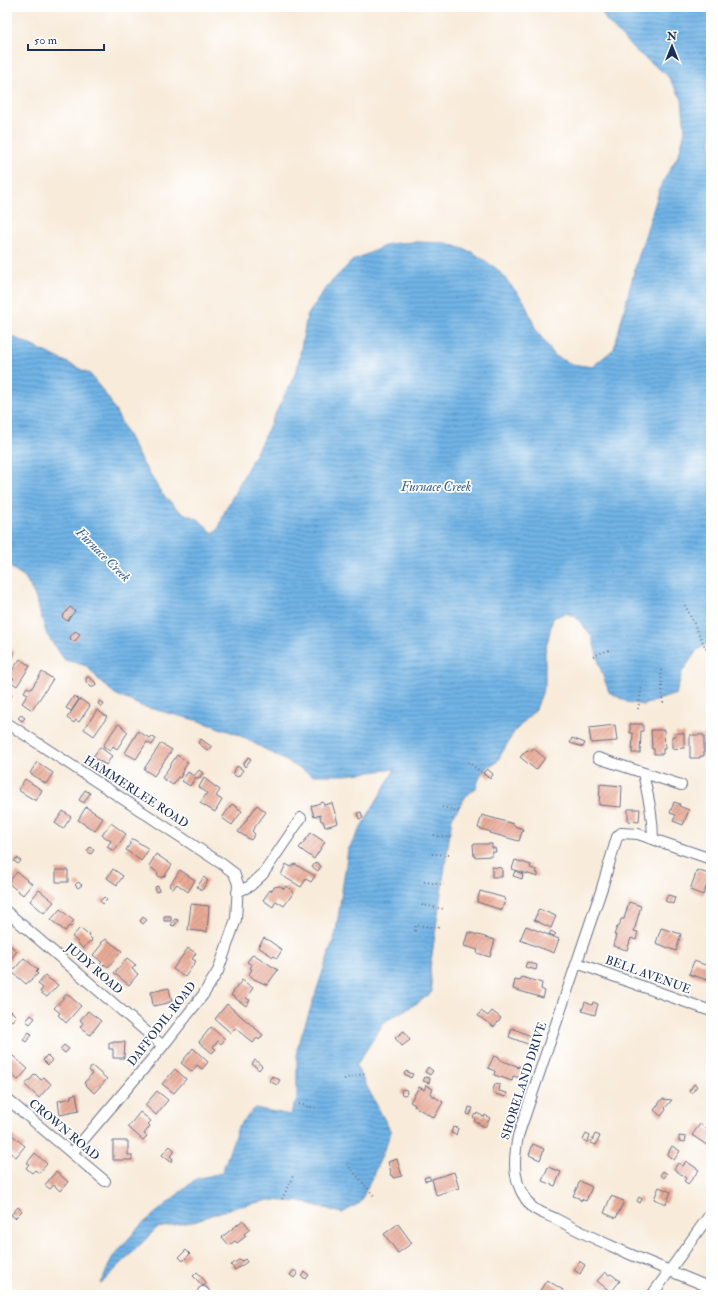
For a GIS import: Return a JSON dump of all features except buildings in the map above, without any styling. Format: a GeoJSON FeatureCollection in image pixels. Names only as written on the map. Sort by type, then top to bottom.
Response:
{"type":"FeatureCollection","features":[{"type":"Feature","properties":{"kind":"street","name":"HAMMERLEE ROAD"},"geometry":{"type":"LineString","coordinates":[[7,723],[234,873],[238,884],[237,892]]}},
{"type":"Feature","properties":{"kind":"street"},"geometry":{"type":"LineString","coordinates":[[598,758],[681,785]]}},
{"type":"Feature","properties":{"kind":"street"},"geometry":{"type":"LineString","coordinates":[[643,773],[653,821],[653,839],[711,859]]}},
{"type":"Feature","properties":{"kind":"street"},"geometry":{"type":"LineString","coordinates":[[237,892],[250,886],[263,874],[301,818]]}},
{"type":"Feature","properties":{"kind":"street","name":"SHORELAND DRIVE"},"geometry":{"type":"LineString","coordinates":[[653,839],[638,834],[621,833],[617,837],[602,888],[518,1136],[514,1166],[517,1182],[533,1208],[576,1230],[650,1264],[711,1288]]}},
{"type":"Feature","properties":{"kind":"street","name":"DAFFODIL ROAD"},"geometry":{"type":"LineString","coordinates":[[72,1153],[163,1046],[203,995],[218,971],[236,919],[237,892]]}},
{"type":"Feature","properties":{"kind":"street","name":"JUDY ROAD"},"geometry":{"type":"LineString","coordinates":[[7,912],[163,1046]]}},
{"type":"Feature","properties":{"kind":"street","name":"BELL AVENUE"},"geometry":{"type":"LineString","coordinates":[[577,963],[711,1011]]}},
{"type":"Feature","properties":{"kind":"street","name":"CROWN ROAD"},"geometry":{"type":"LineString","coordinates":[[7,1099],[105,1181]]}},
{"type":"Feature","properties":{"kind":"street"},"geometry":{"type":"LineString","coordinates":[[652,1295],[711,1213]]}},
{"type":"Feature","properties":{"kind":"path"},"geometry":{"type":"LineString","coordinates":[[685,605],[708,653]]}},
{"type":"Feature","properties":{"kind":"path"},"geometry":{"type":"LineString","coordinates":[[593,656],[612,649]]}},
{"type":"Feature","properties":{"kind":"path"},"geometry":{"type":"LineString","coordinates":[[661,670],[663,704]]}},
{"type":"Feature","properties":{"kind":"path"},"geometry":{"type":"LineString","coordinates":[[638,709],[643,681]]}},
{"type":"Feature","properties":{"kind":"path"},"geometry":{"type":"LineString","coordinates":[[468,762],[490,779]]}},
{"type":"Feature","properties":{"kind":"path"},"geometry":{"type":"LineString","coordinates":[[442,807],[461,811]]}},
{"type":"Feature","properties":{"kind":"path"},"geometry":{"type":"LineString","coordinates":[[434,835],[451,838]]}},
{"type":"Feature","properties":{"kind":"path"},"geometry":{"type":"LineString","coordinates":[[432,854],[450,855]]}},
{"type":"Feature","properties":{"kind":"path"},"geometry":{"type":"LineString","coordinates":[[424,882],[444,885]]}},
{"type":"Feature","properties":{"kind":"path"},"geometry":{"type":"LineString","coordinates":[[422,905],[444,909]]}},
{"type":"Feature","properties":{"kind":"path"},"geometry":{"type":"LineString","coordinates":[[415,931],[416,925],[440,928]]}},
{"type":"Feature","properties":{"kind":"path"},"geometry":{"type":"LineString","coordinates":[[344,1079],[365,1073]]}},
{"type":"Feature","properties":{"kind":"path"},"geometry":{"type":"LineString","coordinates":[[299,1104],[315,1108]]}},
{"type":"Feature","properties":{"kind":"path"},"geometry":{"type":"LineString","coordinates":[[347,1164],[375,1197]]}},
{"type":"Feature","properties":{"kind":"path"},"geometry":{"type":"LineString","coordinates":[[282,1199],[293,1176]]}},
{"type":"Feature","properties":{"kind":"water","name":"Furnace Creek"},"geometry":{"type":"Polygon","coordinates":[[[599,7],[711,7],[711,642],[697,650],[682,672],[676,694],[643,705],[627,702],[609,692],[600,667],[592,636],[575,616],[565,613],[553,618],[545,652],[545,685],[536,709],[514,732],[496,763],[486,768],[480,776],[476,788],[466,796],[452,818],[430,968],[432,992],[419,1002],[384,1022],[356,1066],[391,1132],[360,1203],[342,1213],[304,1202],[269,1200],[232,1208],[191,1222],[157,1228],[101,1284],[112,1258],[139,1227],[196,1179],[222,1173],[238,1127],[255,1108],[290,1115],[297,1099],[297,1049],[336,932],[348,850],[395,769],[345,775],[312,775],[237,734],[199,721],[141,706],[115,694],[98,679],[87,666],[65,660],[47,635],[35,596],[25,577],[7,565],[7,334],[90,374],[109,399],[142,462],[162,494],[181,512],[198,519],[213,533],[219,528],[224,513],[297,370],[307,316],[327,286],[352,261],[389,244],[413,242],[447,243],[474,253],[497,269],[524,301],[536,330],[555,356],[572,364],[592,367],[614,349],[635,268],[661,185],[679,154],[685,131],[682,99],[667,75],[636,51],[606,20],[599,7]]]}}]}
